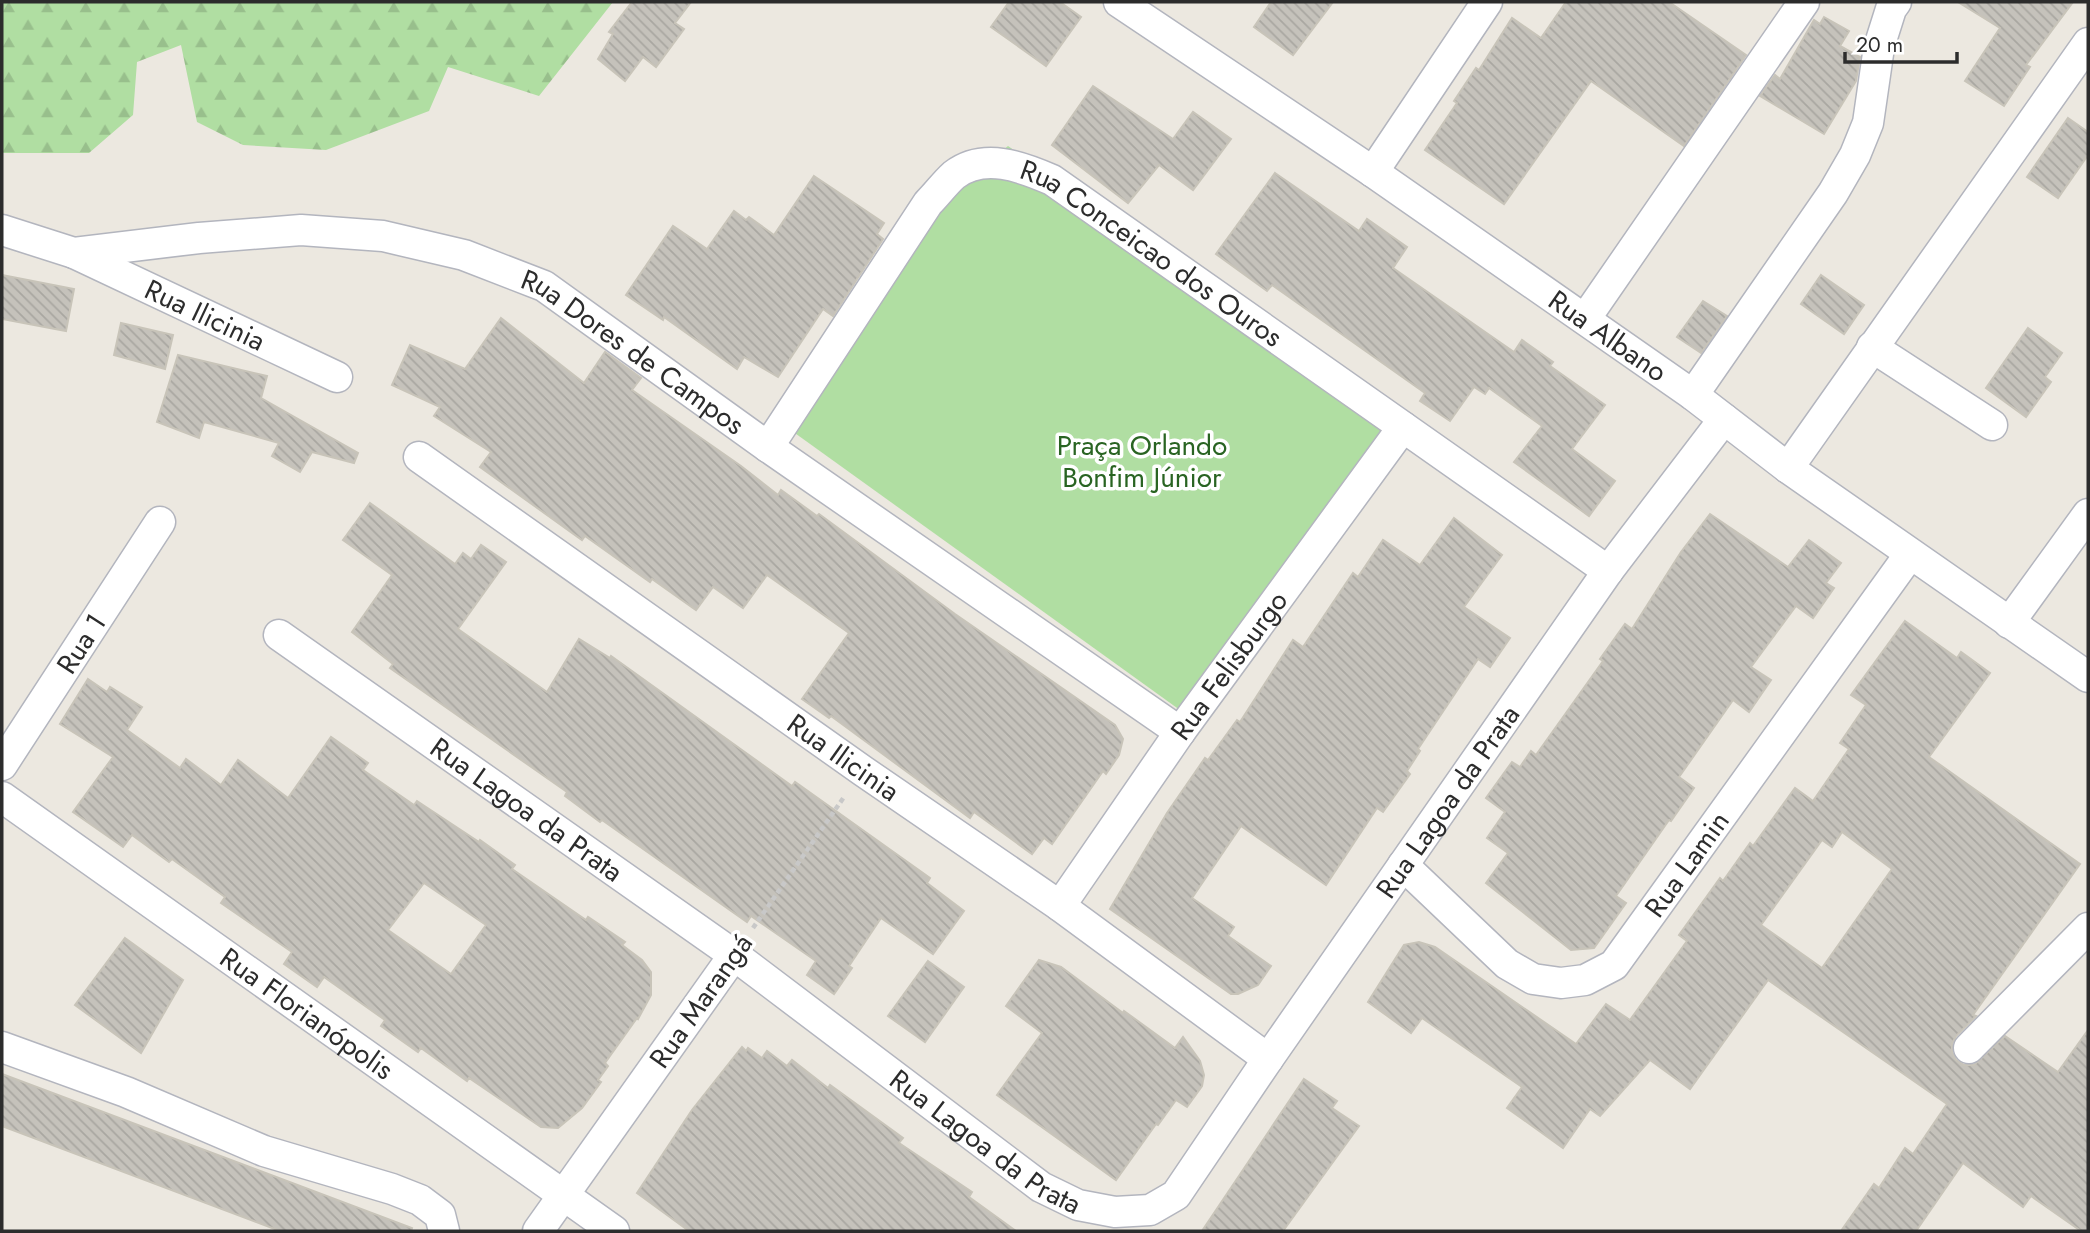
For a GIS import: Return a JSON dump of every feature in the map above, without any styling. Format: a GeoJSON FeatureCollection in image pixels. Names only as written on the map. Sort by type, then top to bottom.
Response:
{"type":"FeatureCollection","features":[{"type":"Feature","properties":{"kind":"street","name":"Rua Albano"},"geometry":{"type":"LineString","coordinates":[[1119,2],[1373,172],[1585,319],[1693,395],[1788,468],[2088,677]]}},
{"type":"Feature","properties":{"kind":"street"},"geometry":{"type":"LineString","coordinates":[[1373,172],[1487,2]]}},
{"type":"Feature","properties":{"kind":"street"},"geometry":{"type":"LineString","coordinates":[[1585,319],[1804,2]]}},
{"type":"Feature","properties":{"kind":"street"},"geometry":{"type":"LineString","coordinates":[[1693,395],[1833,193],[1855,155],[1868,123],[1879,47],[1891,9],[1896,2]]}},
{"type":"Feature","properties":{"kind":"street"},"geometry":{"type":"LineString","coordinates":[[1788,468],[2088,43]]}},
{"type":"Feature","properties":{"kind":"street","name":"Rua Conceicao dos Ouros"},"geometry":{"type":"LineString","coordinates":[[768,447],[928,203],[955,174],[974,165],[999,163],[1020,166],[1052,180],[1608,571]]}},
{"type":"Feature","properties":{"kind":"street","name":"Rua Dores de Campos"},"geometry":{"type":"LineString","coordinates":[[2,230],[74,253],[199,238],[301,230],[383,236],[464,255],[544,286],[768,447],[1180,732]]}},
{"type":"Feature","properties":{"kind":"street","name":"Rua Ilicinia"},"geometry":{"type":"LineString","coordinates":[[74,253],[337,377]]}},
{"type":"Feature","properties":{"kind":"street"},"geometry":{"type":"LineString","coordinates":[[1872,347],[1992,425]]}},
{"type":"Feature","properties":{"kind":"street","name":"Rua Lagoa da Prata"},"geometry":{"type":"LineString","coordinates":[[279,635],[734,956],[1041,1187],[1078,1205],[1115,1212],[1150,1210],[1176,1195],[1608,571],[1724,419]]}},
{"type":"Feature","properties":{"kind":"street","name":"Rua Felisburgo"},"geometry":{"type":"LineString","coordinates":[[1060,905],[1180,732],[1403,428]]}},
{"type":"Feature","properties":{"kind":"street","name":"Rua Ilicinia"},"geometry":{"type":"LineString","coordinates":[[419,457],[863,771],[1060,905],[1268,1059]]}},
{"type":"Feature","properties":{"kind":"street"},"geometry":{"type":"LineString","coordinates":[[2009,623],[2088,514]]}},
{"type":"Feature","properties":{"kind":"street","name":"Rua 1"},"geometry":{"type":"LineString","coordinates":[[2,765],[160,522]]}},
{"type":"Feature","properties":{"kind":"street","name":"Rua Lamin"},"geometry":{"type":"LineString","coordinates":[[1404,865],[1507,964],[1533,979],[1561,984],[1585,980],[1614,965],[1910,554]]}},
{"type":"Feature","properties":{"kind":"street","name":"Rua Florianópolis"},"geometry":{"type":"LineString","coordinates":[[2,797],[614,1231]]}},
{"type":"Feature","properties":{"kind":"street"},"geometry":{"type":"LineString","coordinates":[[1969,1048],[2088,928]]}},
{"type":"Feature","properties":{"kind":"street","name":"Rua Marangá"},"geometry":{"type":"LineString","coordinates":[[538,1231],[734,956]]}},
{"type":"Feature","properties":{"kind":"street"},"geometry":{"type":"LineString","coordinates":[[2,1047],[126,1092],[264,1151],[392,1189],[420,1200],[440,1215],[444,1231]]}},
{"type":"Feature","properties":{"kind":"path","name":"Rua Marangá"},"geometry":{"type":"LineString","coordinates":[[734,956],[863,771]]}},
{"type":"Feature","properties":{"kind":"green space"},"geometry":{"type":"Polygon","coordinates":[[[2,2],[613,2],[539,96],[448,67],[429,111],[326,150],[243,145],[197,122],[181,45],[137,62],[133,115],[89,153],[2,153],[2,2]]]}},
{"type":"Feature","properties":{"kind":"green space","name":"Praça Orlando Bonfim Júnior"},"geometry":{"type":"Polygon","coordinates":[[[1008,146],[1403,427],[1191,718],[792,431],[950,193],[1008,146]]]}},
{"type":"Feature","properties":{"kind":"building"},"geometry":{"type":"Polygon","coordinates":[[[632,2],[691,2],[675,23],[684,29],[656,67],[643,57],[625,81],[598,59],[613,34],[609,32],[632,2]]]}},
{"type":"Feature","properties":{"kind":"building"},"geometry":{"type":"Polygon","coordinates":[[[1009,2],[1060,2],[1081,17],[1046,66],[991,27],[1009,2]]]}},
{"type":"Feature","properties":{"kind":"building"},"geometry":{"type":"Polygon","coordinates":[[[1271,2],[1333,2],[1293,55],[1254,27],[1271,2]]]}},
{"type":"Feature","properties":{"kind":"building"},"geometry":{"type":"Polygon","coordinates":[[[1566,2],[1669,2],[1746,55],[1684,146],[1591,81],[1504,204],[1425,150],[1457,103],[1454,101],[1476,68],[1479,70],[1512,18],[1541,38],[1566,2]]]}},
{"type":"Feature","properties":{"kind":"building"},"geometry":{"type":"Polygon","coordinates":[[[1958,2],[2073,2],[2026,65],[2030,67],[2004,106],[1965,81],[2000,28],[1958,2]]]}},
{"type":"Feature","properties":{"kind":"building"},"geometry":{"type":"Polygon","coordinates":[[[1824,17],[1849,31],[1840,46],[1860,57],[1856,81],[1824,134],[1760,96],[1775,75],[1780,79],[1814,20],[1820,24],[1824,17]]]}},
{"type":"Feature","properties":{"kind":"building"},"geometry":{"type":"Polygon","coordinates":[[[1093,86],[1173,139],[1193,112],[1231,139],[1193,190],[1159,165],[1128,203],[1052,145],[1093,86]]]}},
{"type":"Feature","properties":{"kind":"building"},"geometry":{"type":"Polygon","coordinates":[[[2068,118],[2088,132],[2088,155],[2058,198],[2027,177],[2068,118]]]}},
{"type":"Feature","properties":{"kind":"building"},"geometry":{"type":"Polygon","coordinates":[[[1275,173],[1359,231],[1367,219],[1407,247],[1393,268],[1514,352],[1522,340],[1553,362],[1550,366],[1605,405],[1572,449],[1615,481],[1589,516],[1514,462],[1542,426],[1489,388],[1485,394],[1474,387],[1450,421],[1420,401],[1425,393],[1272,285],[1267,291],[1216,254],[1275,173]]]}},
{"type":"Feature","properties":{"kind":"building"},"geometry":{"type":"Polygon","coordinates":[[[814,176],[884,223],[877,234],[883,239],[833,316],[823,309],[778,377],[744,357],[737,369],[664,317],[663,320],[626,295],[673,226],[707,249],[734,211],[746,220],[749,217],[774,235],[814,176]]]}},
{"type":"Feature","properties":{"kind":"building"},"geometry":{"type":"Polygon","coordinates":[[[2,275],[74,289],[66,331],[2,319],[2,275]]]}},
{"type":"Feature","properties":{"kind":"building"},"geometry":{"type":"Polygon","coordinates":[[[1821,275],[1864,305],[1844,334],[1801,304],[1821,275]]]}},
{"type":"Feature","properties":{"kind":"building"},"geometry":{"type":"Polygon","coordinates":[[[1703,301],[1727,316],[1701,353],[1677,337],[1703,301]]]}},
{"type":"Feature","properties":{"kind":"building"},"geometry":{"type":"Polygon","coordinates":[[[501,318],[584,383],[605,352],[641,378],[632,390],[778,495],[781,490],[817,516],[819,514],[955,614],[1115,725],[1123,739],[1119,755],[1106,774],[1103,771],[1052,844],[1044,838],[1032,854],[974,812],[970,818],[831,716],[829,718],[802,699],[849,633],[767,575],[743,608],[713,587],[696,610],[652,579],[650,582],[585,536],[582,540],[480,467],[491,452],[434,416],[440,407],[392,385],[410,345],[465,369],[501,318]]]}},
{"type":"Feature","properties":{"kind":"building"},"geometry":{"type":"Polygon","coordinates":[[[121,323],[173,335],[165,369],[114,355],[121,323]]]}},
{"type":"Feature","properties":{"kind":"building"},"geometry":{"type":"Polygon","coordinates":[[[2028,328],[2062,353],[2045,377],[2051,382],[2026,417],[1986,388],[2028,328]]]}},
{"type":"Feature","properties":{"kind":"building"},"geometry":{"type":"Polygon","coordinates":[[[178,355],[267,376],[261,398],[358,453],[354,463],[312,452],[300,472],[272,456],[279,443],[204,422],[199,438],[157,422],[178,355]]]}},
{"type":"Feature","properties":{"kind":"building"},"geometry":{"type":"Polygon","coordinates":[[[370,503],[455,564],[463,553],[471,559],[481,545],[506,562],[458,629],[547,692],[579,639],[610,658],[611,656],[792,786],[795,782],[930,878],[927,883],[964,911],[933,954],[881,918],[834,994],[807,975],[816,961],[751,916],[747,922],[602,820],[600,822],[565,796],[567,792],[390,668],[393,664],[352,632],[392,575],[343,540],[370,503]]]}},
{"type":"Feature","properties":{"kind":"building"},"geometry":{"type":"Polygon","coordinates":[[[1710,514],[1788,567],[1809,540],[1841,563],[1826,583],[1834,588],[1813,618],[1796,606],[1751,667],[1771,680],[1749,712],[1733,700],[1679,777],[1694,788],[1616,896],[1626,903],[1594,948],[1571,950],[1486,883],[1508,853],[1487,838],[1505,812],[1486,798],[1512,762],[1520,767],[1531,751],[1536,755],[1603,661],[1600,659],[1625,624],[1632,629],[1681,552],[1710,514]]]}},
{"type":"Feature","properties":{"kind":"building"},"geometry":{"type":"Polygon","coordinates":[[[1454,518],[1502,555],[1464,607],[1510,638],[1490,667],[1478,659],[1418,749],[1420,751],[1407,771],[1410,774],[1383,812],[1377,808],[1326,885],[1241,826],[1192,898],[1234,927],[1228,936],[1271,966],[1258,985],[1238,994],[1231,994],[1110,909],[1167,813],[1205,758],[1208,760],[1237,720],[1240,722],[1293,640],[1303,647],[1353,573],[1358,577],[1383,540],[1420,565],[1454,518]]]}},
{"type":"Feature","properties":{"kind":"building"},"geometry":{"type":"Polygon","coordinates":[[[1905,621],[1957,658],[1961,652],[1990,673],[1929,757],[2080,864],[1973,1015],[1976,1016],[1956,1036],[1952,1052],[1956,1060],[1964,1065],[1974,1065],[2005,1036],[2058,1072],[2088,1030],[2088,1231],[2081,1231],[2031,1196],[2023,1207],[1963,1163],[1916,1231],[1841,1231],[1874,1184],[1879,1188],[1905,1148],[1913,1154],[1947,1104],[1768,980],[1690,1089],[1650,1060],[1600,1116],[1590,1109],[1563,1148],[1507,1108],[1522,1087],[1422,1018],[1411,1033],[1368,1002],[1404,945],[1419,942],[1435,947],[1576,1044],[1606,1004],[1630,1020],[1687,941],[1679,935],[1720,878],[1723,881],[1750,843],[1753,846],[1795,788],[1813,801],[1849,749],[1840,743],[1866,705],[1851,695],[1905,621]],[[1842,832],[1832,847],[1822,840],[1761,925],[1822,968],[1892,869],[1842,832]]]}},
{"type":"Feature","properties":{"kind":"building"},"geometry":{"type":"Polygon","coordinates":[[[88,679],[107,692],[110,687],[142,707],[127,730],[180,768],[186,759],[221,785],[238,760],[288,798],[331,737],[368,763],[363,770],[414,805],[417,801],[479,842],[480,840],[515,865],[512,869],[586,920],[588,917],[625,942],[622,945],[642,960],[651,972],[651,995],[638,1019],[605,1063],[608,1066],[598,1080],[601,1082],[582,1108],[558,1128],[541,1127],[469,1078],[467,1081],[421,1048],[418,1052],[381,1026],[385,1020],[324,977],[317,987],[284,964],[292,952],[221,903],[225,897],[172,859],[169,862],[132,835],[123,847],[73,812],[113,757],[60,724],[88,679]],[[424,883],[388,930],[451,974],[486,925],[424,883]]]}},
{"type":"Feature","properties":{"kind":"building"},"geometry":{"type":"Polygon","coordinates":[[[125,938],[183,980],[141,1053],[75,1005],[125,938]]]}},
{"type":"Feature","properties":{"kind":"building"},"geometry":{"type":"Polygon","coordinates":[[[1039,960],[1061,967],[1175,1048],[1183,1037],[1200,1061],[1204,1075],[1202,1086],[1187,1107],[1176,1100],[1116,1180],[997,1095],[1042,1033],[1006,1006],[1039,960]]]}},
{"type":"Feature","properties":{"kind":"building"},"geometry":{"type":"Polygon","coordinates":[[[928,961],[964,987],[925,1042],[888,1016],[928,961]]]}},
{"type":"Feature","properties":{"kind":"building"},"geometry":{"type":"Polygon","coordinates":[[[742,1047],[762,1058],[767,1051],[787,1066],[792,1060],[828,1088],[830,1085],[903,1138],[899,1143],[972,1192],[969,1197],[1016,1231],[689,1231],[637,1193],[692,1110],[742,1047]]]}},
{"type":"Feature","properties":{"kind":"building"},"geometry":{"type":"Polygon","coordinates":[[[2,1074],[412,1228],[411,1231],[280,1231],[2,1126],[2,1074]]]}},
{"type":"Feature","properties":{"kind":"building"},"geometry":{"type":"Polygon","coordinates":[[[1304,1079],[1337,1101],[1332,1108],[1359,1126],[1283,1231],[1202,1231],[1304,1079]]]}}]}
